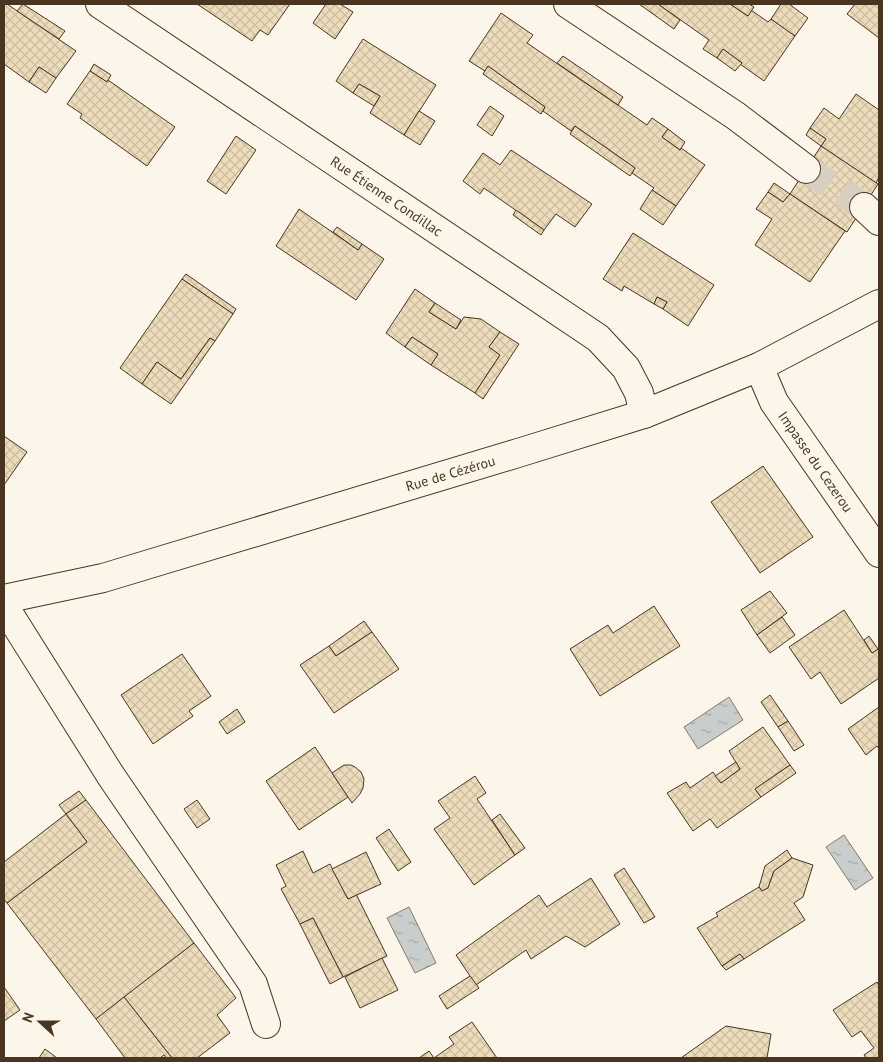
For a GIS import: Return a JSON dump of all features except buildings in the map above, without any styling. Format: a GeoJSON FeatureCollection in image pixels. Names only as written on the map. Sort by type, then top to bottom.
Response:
{"type":"FeatureCollection","features":[{"type":"Feature","properties":{"kind":"street","name":"Rue Étienne Condillac"},"geometry":{"type":"LineString","coordinates":[[100,4],[598,338],[626,368],[638,393],[644,414]]}},
{"type":"Feature","properties":{"kind":"street"},"geometry":{"type":"LineString","coordinates":[[568,4],[736,116],[806,169]]}},
{"type":"Feature","properties":{"kind":"street","name":"Rue de Cézérou"},"geometry":{"type":"LineString","coordinates":[[4,599],[103,578],[644,414],[759,367],[879,304]]}},
{"type":"Feature","properties":{"kind":"street","name":"Impasse du Cezerou"},"geometry":{"type":"LineString","coordinates":[[759,367],[774,402],[879,553]]}},
{"type":"Feature","properties":{"kind":"street"},"geometry":{"type":"LineString","coordinates":[[4,606],[111,776],[253,984],[266,1024]]}},
{"type":"Feature","properties":{"kind":"water"},"geometry":{"type":"Polygon","coordinates":[[[729,697],[743,720],[698,749],[684,727],[729,697]]]}},
{"type":"Feature","properties":{"kind":"water"},"geometry":{"type":"Polygon","coordinates":[[[844,835],[873,878],[855,890],[826,847],[844,835]]]}},
{"type":"Feature","properties":{"kind":"water"},"geometry":{"type":"Polygon","coordinates":[[[409,907],[436,963],[415,973],[387,918],[409,907]]]}},
{"type":"Feature","properties":{"kind":"tunnel"},"geometry":{"type":"LineString","coordinates":[[806,169],[864,207]]}}]}
